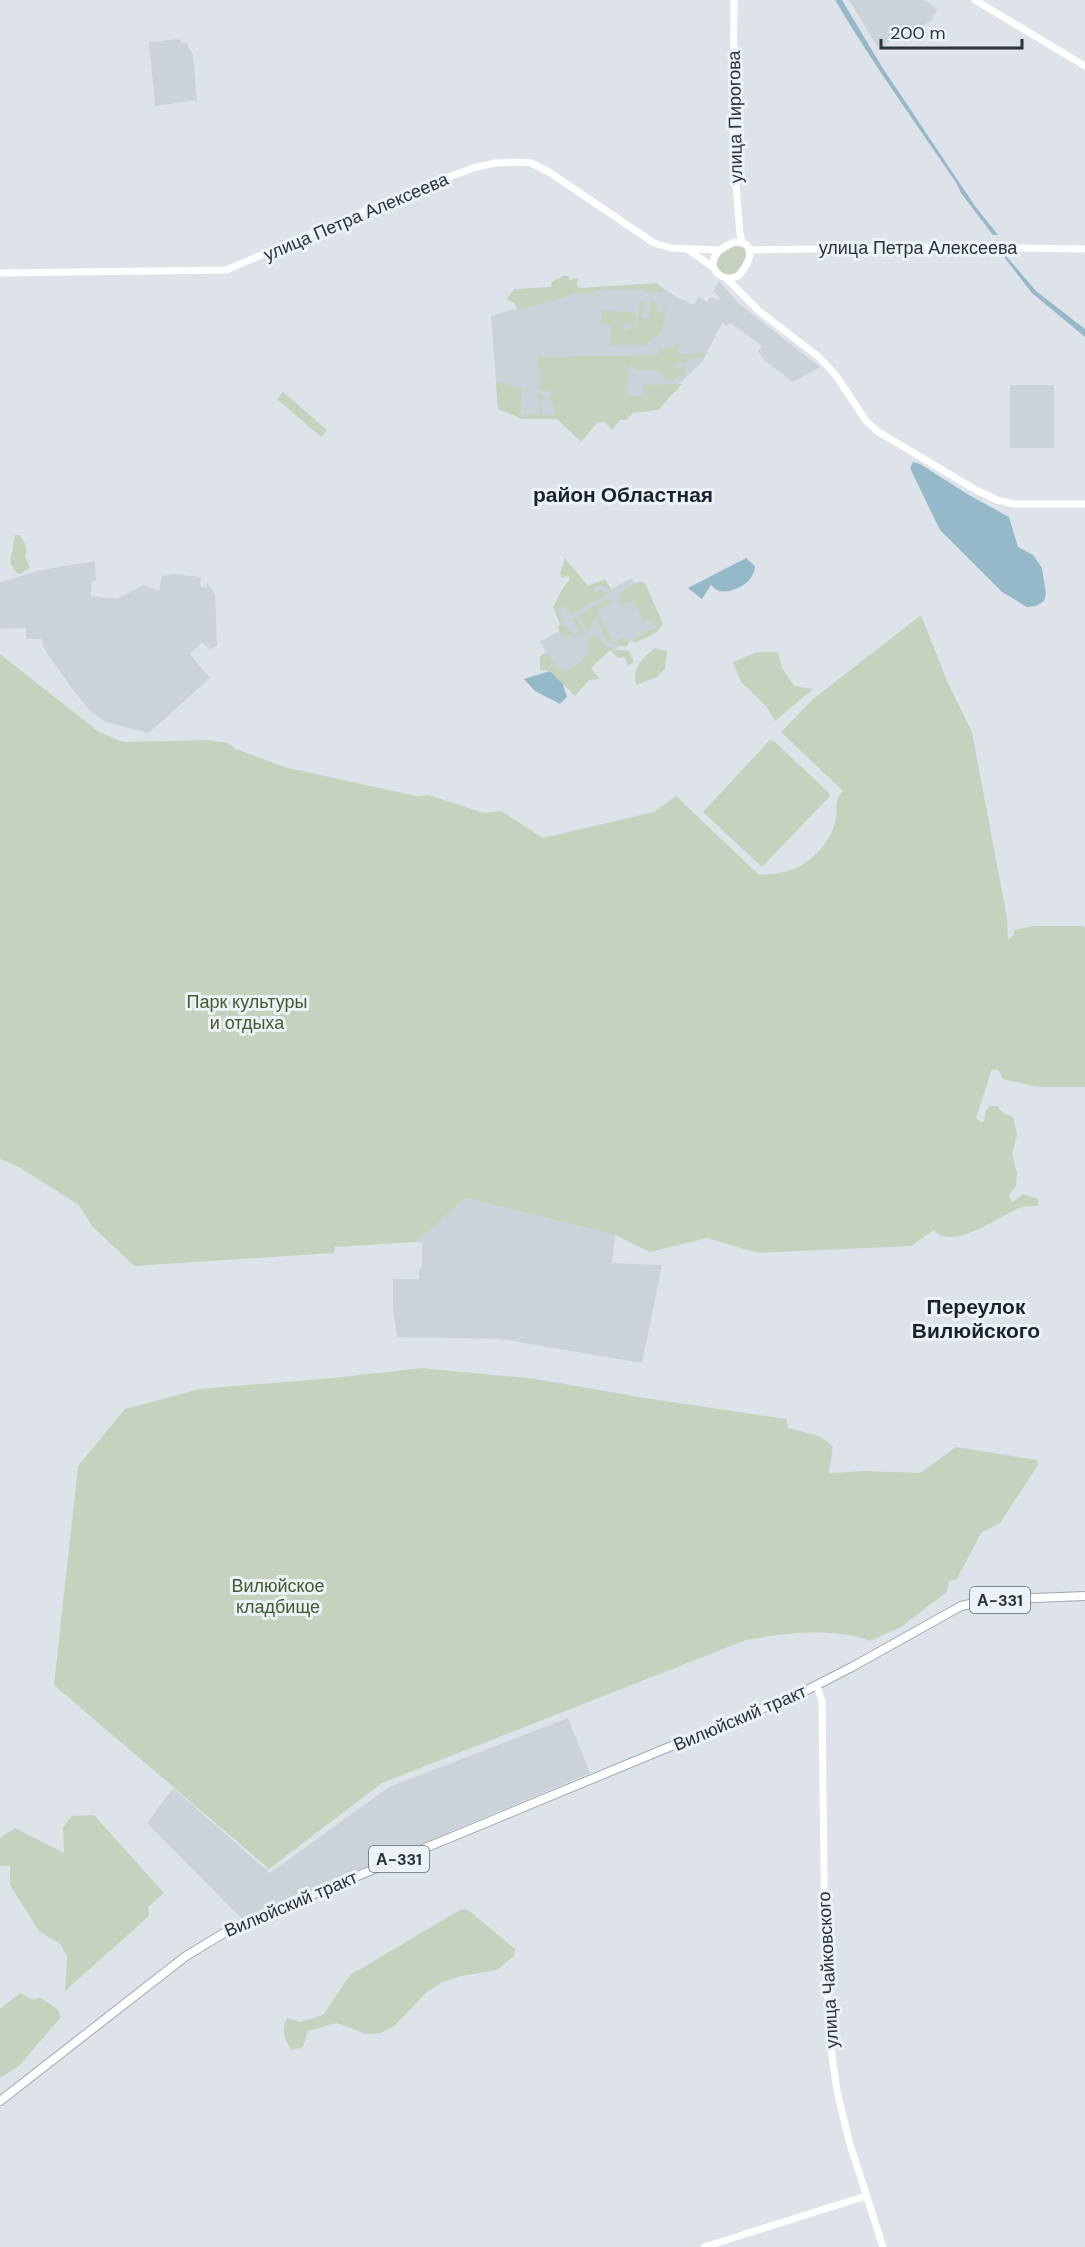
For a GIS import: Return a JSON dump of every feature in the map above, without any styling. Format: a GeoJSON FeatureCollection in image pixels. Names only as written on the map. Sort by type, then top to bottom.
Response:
{"type":"FeatureCollection","features":[{"type":"Feature","properties":{"kind":"main road","name":"А-331"},"geometry":{"type":"LineString","coordinates":[[818,1686],[961,1606],[988,1600],[1085,1596]]}},
{"type":"Feature","properties":{"kind":"main road","name":"Вилюйский тракт"},"geometry":{"type":"LineString","coordinates":[[0,2101],[186,1956],[234,1927],[818,1686]]}},
{"type":"Feature","properties":{"kind":"street","name":"улица Пирогова"},"geometry":{"type":"LineString","coordinates":[[734,0],[733,148],[740,234],[743,243]]}},
{"type":"Feature","properties":{"kind":"street"},"geometry":{"type":"LineString","coordinates":[[975,0],[1085,66]]}},
{"type":"Feature","properties":{"kind":"street","name":"улица Петра Алексеева"},"geometry":{"type":"LineString","coordinates":[[0,273],[226,270],[419,188],[473,168],[513,162],[531,164],[549,172],[654,243],[670,248],[719,250]]}},
{"type":"Feature","properties":{"kind":"street"},"geometry":{"type":"LineString","coordinates":[[740,234],[734,242],[719,250],[714,257],[714,268],[759,311],[819,357],[837,377],[866,421],[877,430],[976,490],[997,500],[1014,504],[1085,504]]}},
{"type":"Feature","properties":{"kind":"street"},"geometry":{"type":"LineString","coordinates":[[734,242],[743,243],[750,250],[750,258],[735,283],[736,289]]}},
{"type":"Feature","properties":{"kind":"street","name":"улица Петра Алексеева"},"geometry":{"type":"LineString","coordinates":[[750,250],[940,247],[1085,249]]}},
{"type":"Feature","properties":{"kind":"street","name":"улица Петра Алексеева"},"geometry":{"type":"LineString","coordinates":[[687,249],[714,268]]}},
{"type":"Feature","properties":{"kind":"street"},"geometry":{"type":"LineString","coordinates":[[727,279],[738,276]]}},
{"type":"Feature","properties":{"kind":"street","name":"улица Чайковского"},"geometry":{"type":"LineString","coordinates":[[818,1686],[822,1701],[825,1964],[830,2042],[840,2101],[866,2196],[883,2247]]}},
{"type":"Feature","properties":{"kind":"street"},"geometry":{"type":"LineString","coordinates":[[704,2247],[866,2196]]}},
{"type":"Feature","properties":{"kind":"shaded area"},"geometry":{"type":"Polygon","coordinates":[[[849,0],[924,0],[937,9],[932,20],[923,26],[908,28],[879,49],[849,0]]]}},
{"type":"Feature","properties":{"kind":"shaded area"},"geometry":{"type":"Polygon","coordinates":[[[180,39],[181,43],[186,43],[193,55],[197,100],[155,106],[149,42],[180,39]]]}},
{"type":"Feature","properties":{"kind":"shaded area"},"geometry":{"type":"Polygon","coordinates":[[[719,281],[739,304],[820,367],[793,382],[764,360],[758,351],[762,346],[731,323],[727,326],[722,323],[703,361],[670,393],[658,409],[522,418],[498,408],[491,316],[580,289],[657,284],[678,298],[694,305],[698,297],[707,302],[710,297],[718,300],[719,296],[713,292],[719,281]]]}},
{"type":"Feature","properties":{"kind":"shaded area"},"geometry":{"type":"Polygon","coordinates":[[[1010,385],[1054,385],[1054,448],[1010,448],[1010,385]]]}},
{"type":"Feature","properties":{"kind":"shaded area"},"geometry":{"type":"Polygon","coordinates":[[[95,561],[96,580],[92,581],[91,596],[117,599],[144,585],[159,591],[162,576],[174,574],[201,577],[200,586],[207,588],[207,583],[215,594],[217,646],[210,649],[202,642],[190,654],[210,678],[149,733],[105,722],[90,711],[68,683],[45,650],[41,639],[26,639],[26,628],[0,629],[0,582],[41,570],[95,561]]]}},
{"type":"Feature","properties":{"kind":"shaded area"},"geometry":{"type":"Polygon","coordinates":[[[632,578],[662,625],[612,651],[610,649],[563,673],[558,672],[540,642],[559,631],[561,624],[553,607],[605,581],[610,590],[632,578]]]}},
{"type":"Feature","properties":{"kind":"shaded area"},"geometry":{"type":"Polygon","coordinates":[[[465,1198],[615,1235],[612,1263],[662,1265],[642,1363],[500,1339],[397,1337],[393,1309],[393,1279],[419,1279],[419,1269],[422,1267],[422,1243],[416,1242],[465,1198]]]}},
{"type":"Feature","properties":{"kind":"shaded area"},"geometry":{"type":"Polygon","coordinates":[[[568,1718],[590,1773],[242,1919],[147,1823],[173,1788],[270,1873],[389,1787],[568,1718]]]}},
{"type":"Feature","properties":{"kind":"green space"},"geometry":{"type":"Polygon","coordinates":[[[736,246],[744,248],[746,257],[736,273],[725,274],[717,266],[719,258],[725,251],[736,246]]]}},
{"type":"Feature","properties":{"kind":"green space"},"geometry":{"type":"Polygon","coordinates":[[[568,276],[570,280],[578,278],[577,287],[581,288],[657,283],[664,292],[645,293],[644,289],[595,290],[594,293],[579,293],[520,310],[507,299],[514,289],[551,287],[552,281],[568,276]]]}},
{"type":"Feature","properties":{"kind":"green space"},"geometry":{"type":"Polygon","coordinates":[[[667,299],[664,322],[659,337],[653,337],[646,345],[609,345],[612,326],[602,323],[602,311],[633,312],[636,315],[637,325],[625,322],[622,328],[627,331],[630,327],[638,326],[639,301],[643,303],[643,318],[649,318],[651,301],[654,300],[657,303],[658,312],[663,311],[667,299]]]}},
{"type":"Feature","properties":{"kind":"green space"},"geometry":{"type":"Polygon","coordinates":[[[675,343],[679,343],[679,354],[701,352],[704,356],[703,358],[689,358],[686,362],[676,364],[675,370],[683,366],[686,368],[685,377],[678,376],[674,381],[666,381],[658,371],[634,370],[632,364],[627,369],[627,396],[644,396],[643,385],[682,384],[658,410],[633,413],[626,420],[620,420],[612,430],[605,422],[597,423],[581,442],[557,419],[522,419],[498,409],[496,382],[522,388],[521,415],[539,414],[540,401],[537,393],[545,397],[542,399],[542,415],[554,415],[554,404],[549,400],[553,392],[539,390],[542,375],[537,367],[538,357],[659,355],[659,348],[673,347],[675,343]]]}},
{"type":"Feature","properties":{"kind":"green space"},"geometry":{"type":"Polygon","coordinates":[[[283,392],[327,430],[321,437],[277,399],[283,392]]]}},
{"type":"Feature","properties":{"kind":"green space"},"geometry":{"type":"Polygon","coordinates":[[[15,535],[19,535],[24,542],[25,557],[30,568],[20,574],[16,573],[10,562],[15,535]]]}},
{"type":"Feature","properties":{"kind":"green space"},"geometry":{"type":"Polygon","coordinates":[[[565,558],[588,586],[605,579],[612,591],[611,593],[601,583],[593,590],[595,593],[601,589],[604,596],[570,615],[565,606],[558,610],[563,619],[561,623],[563,626],[566,625],[573,636],[580,632],[572,618],[576,618],[584,631],[582,636],[575,638],[562,635],[553,607],[562,589],[570,580],[568,575],[563,578],[560,574],[565,558]]]}},
{"type":"Feature","properties":{"kind":"green space"},"geometry":{"type":"Polygon","coordinates":[[[640,581],[645,583],[663,624],[657,632],[635,643],[631,640],[656,627],[651,619],[644,622],[633,601],[621,606],[618,602],[621,592],[640,581]]]}},
{"type":"Feature","properties":{"kind":"green space"},"geometry":{"type":"Polygon","coordinates":[[[609,598],[612,602],[597,610],[613,642],[623,637],[629,643],[626,647],[608,642],[599,626],[598,619],[592,620],[592,627],[588,632],[579,615],[609,598]]]}},
{"type":"Feature","properties":{"kind":"green space","name":"Парк культуры и отдыха"},"geometry":{"type":"Polygon","coordinates":[[[921,615],[947,681],[972,732],[1007,918],[1008,940],[1014,935],[1014,930],[1034,926],[1083,926],[1085,928],[1085,1087],[1037,1087],[1003,1079],[998,1070],[992,1069],[976,1118],[981,1122],[984,1121],[986,1110],[990,1106],[997,1106],[1003,1113],[1013,1117],[1017,1135],[1012,1154],[1017,1172],[1016,1186],[1009,1195],[1012,1203],[1023,1194],[1038,1199],[1038,1206],[1019,1208],[964,1235],[942,1236],[934,1230],[911,1246],[758,1253],[707,1238],[650,1252],[615,1235],[465,1198],[416,1242],[335,1247],[334,1253],[134,1266],[92,1226],[79,1205],[19,1167],[0,1159],[0,654],[99,732],[123,742],[208,740],[228,743],[236,749],[284,767],[416,796],[428,795],[484,813],[501,811],[543,838],[654,812],[676,796],[759,875],[781,873],[796,868],[818,852],[832,830],[837,802],[843,791],[781,732],[813,699],[921,615]]]}},
{"type":"Feature","properties":{"kind":"green space"},"geometry":{"type":"Polygon","coordinates":[[[594,634],[611,648],[629,651],[634,662],[628,666],[624,657],[618,658],[610,650],[591,668],[600,679],[589,680],[575,696],[550,671],[540,670],[540,656],[547,652],[562,670],[575,666],[589,651],[588,642],[594,634]]]}},
{"type":"Feature","properties":{"kind":"green space"},"geometry":{"type":"Polygon","coordinates":[[[655,648],[667,651],[665,669],[657,677],[636,685],[635,673],[639,664],[655,648]]]}},
{"type":"Feature","properties":{"kind":"green space"},"geometry":{"type":"Polygon","coordinates":[[[757,652],[778,652],[782,668],[794,686],[813,689],[775,721],[767,707],[741,682],[733,662],[757,652]]]}},
{"type":"Feature","properties":{"kind":"green space"},"geometry":{"type":"Polygon","coordinates":[[[770,740],[774,741],[830,796],[762,867],[703,812],[770,740]]]}},
{"type":"Feature","properties":{"kind":"green space","name":"Вилюйское кладбище"},"geometry":{"type":"Polygon","coordinates":[[[422,1368],[536,1379],[786,1419],[788,1428],[819,1436],[833,1446],[829,1473],[864,1471],[920,1473],[956,1447],[1037,1460],[1038,1465],[1000,1523],[981,1533],[957,1579],[949,1581],[947,1592],[901,1627],[870,1641],[841,1634],[825,1633],[776,1635],[746,1640],[382,1783],[269,1869],[54,1685],[78,1466],[125,1409],[200,1389],[422,1368]]]}},
{"type":"Feature","properties":{"kind":"green space"},"geometry":{"type":"Polygon","coordinates":[[[94,1815],[164,1893],[148,1907],[149,1916],[65,1991],[67,1956],[60,1944],[39,1931],[10,1885],[10,1865],[0,1866],[0,1838],[15,1828],[64,1853],[63,1827],[72,1816],[94,1815]]]}},
{"type":"Feature","properties":{"kind":"green space"},"geometry":{"type":"Polygon","coordinates":[[[467,1909],[515,1949],[514,1956],[497,1970],[461,1976],[441,1983],[427,1992],[394,2026],[381,2033],[366,2034],[337,2023],[308,2031],[303,2047],[291,2050],[284,2034],[287,2018],[301,2022],[323,2015],[350,1975],[460,1910],[467,1909]]]}},
{"type":"Feature","properties":{"kind":"green space"},"geometry":{"type":"Polygon","coordinates":[[[20,1993],[34,2000],[40,1997],[58,2010],[61,2017],[19,2066],[0,2078],[0,2009],[20,1993]]]}},
{"type":"Feature","properties":{"kind":"water"},"geometry":{"type":"Polygon","coordinates":[[[835,0],[842,0],[882,67],[975,206],[998,235],[993,235],[961,193],[835,0]]]}},
{"type":"Feature","properties":{"kind":"water"},"geometry":{"type":"Polygon","coordinates":[[[1002,251],[1036,291],[1085,329],[1085,337],[1032,293],[1004,257],[1002,251]]]}},
{"type":"Feature","properties":{"kind":"water"},"geometry":{"type":"Polygon","coordinates":[[[913,462],[1009,517],[1018,547],[1033,555],[1042,568],[1046,594],[1044,601],[1036,606],[1027,607],[1002,592],[940,530],[910,468],[913,462]]]}},
{"type":"Feature","properties":{"kind":"water"},"geometry":{"type":"Polygon","coordinates":[[[746,558],[755,566],[752,577],[743,585],[731,590],[719,591],[711,585],[702,599],[688,588],[746,558]]]}},
{"type":"Feature","properties":{"kind":"water"},"geometry":{"type":"Polygon","coordinates":[[[550,671],[563,684],[567,697],[560,704],[535,691],[524,679],[550,671]]]}},
{"type":"Feature","properties":{"kind":"district","name":"район Областная"},"geometry":{"type":"Point","coordinates":[623,495]}},
{"type":"Feature","properties":{"kind":"district","name":"Переулок Вилюйского"},"geometry":{"type":"Point","coordinates":[976,1319]}}]}
